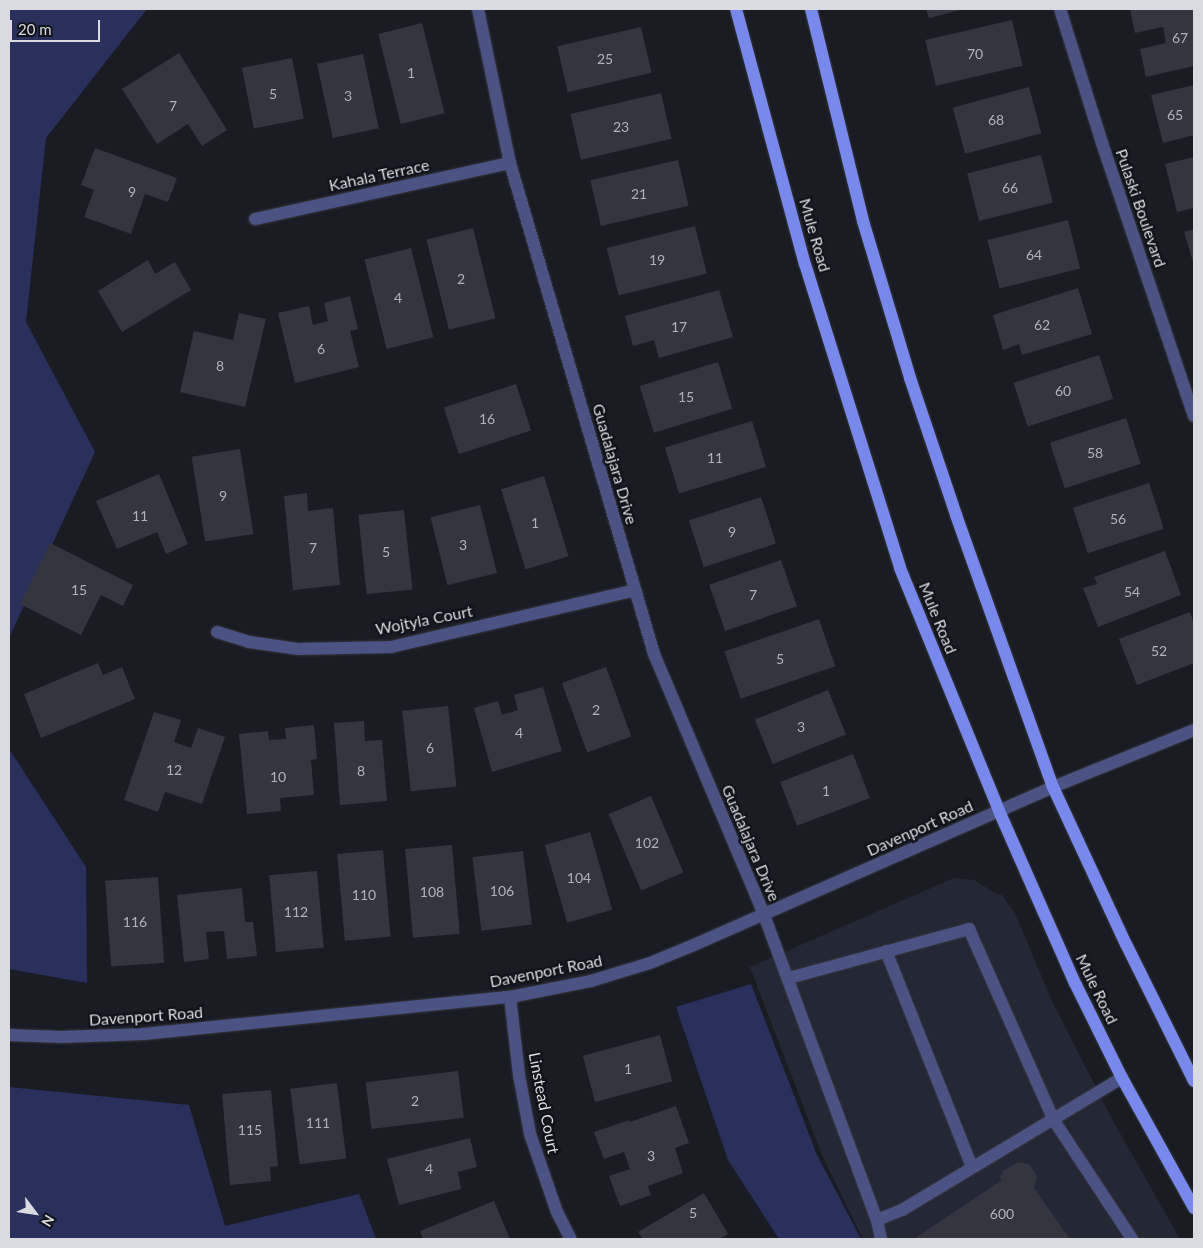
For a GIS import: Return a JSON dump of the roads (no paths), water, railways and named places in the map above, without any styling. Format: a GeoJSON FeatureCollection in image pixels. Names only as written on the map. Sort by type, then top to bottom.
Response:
{"type":"FeatureCollection","features":[{"type":"Feature","properties":{"kind":"main road","name":"Mule Road"},"geometry":{"type":"LineString","coordinates":[[736,9],[805,264],[900,568],[999,811],[1075,983],[1122,1078],[1194,1208]]}},
{"type":"Feature","properties":{"kind":"main road"},"geometry":{"type":"LineString","coordinates":[[811,9],[863,221],[910,378],[956,515],[1053,787],[1126,944],[1194,1081]]}},
{"type":"Feature","properties":{"kind":"street","name":"Guadalajara Drive"},"geometry":{"type":"LineString","coordinates":[[478,9],[510,163],[654,654],[764,915],[877,1220],[881,1239]]}},
{"type":"Feature","properties":{"kind":"street","name":"Pulaski Boulevard"},"geometry":{"type":"LineString","coordinates":[[1060,9],[1096,124],[1194,416]]}},
{"type":"Feature","properties":{"kind":"street","name":"Kahala Terrace"},"geometry":{"type":"LineString","coordinates":[[255,219],[510,163]]}},
{"type":"Feature","properties":{"kind":"street","name":"Wojtyla Court"},"geometry":{"type":"LineString","coordinates":[[217,632],[249,642],[298,649],[391,647],[635,590]]}},
{"type":"Feature","properties":{"kind":"street","name":"Davenport Road"},"geometry":{"type":"LineString","coordinates":[[9,1035],[61,1037],[144,1034],[510,997],[620,973],[689,947],[1053,787],[1194,730]]}},
{"type":"Feature","properties":{"kind":"street"},"geometry":{"type":"LineString","coordinates":[[788,978],[969,929],[1053,1118],[1132,1239]]}},
{"type":"Feature","properties":{"kind":"street"},"geometry":{"type":"LineString","coordinates":[[886,951],[972,1168]]}},
{"type":"Feature","properties":{"kind":"street","name":"Linstead Court"},"geometry":{"type":"LineString","coordinates":[[510,997],[519,1075],[530,1134],[554,1204],[570,1239]]}},
{"type":"Feature","properties":{"kind":"street"},"geometry":{"type":"LineString","coordinates":[[877,1220],[902,1210],[1122,1078]]}}]}
